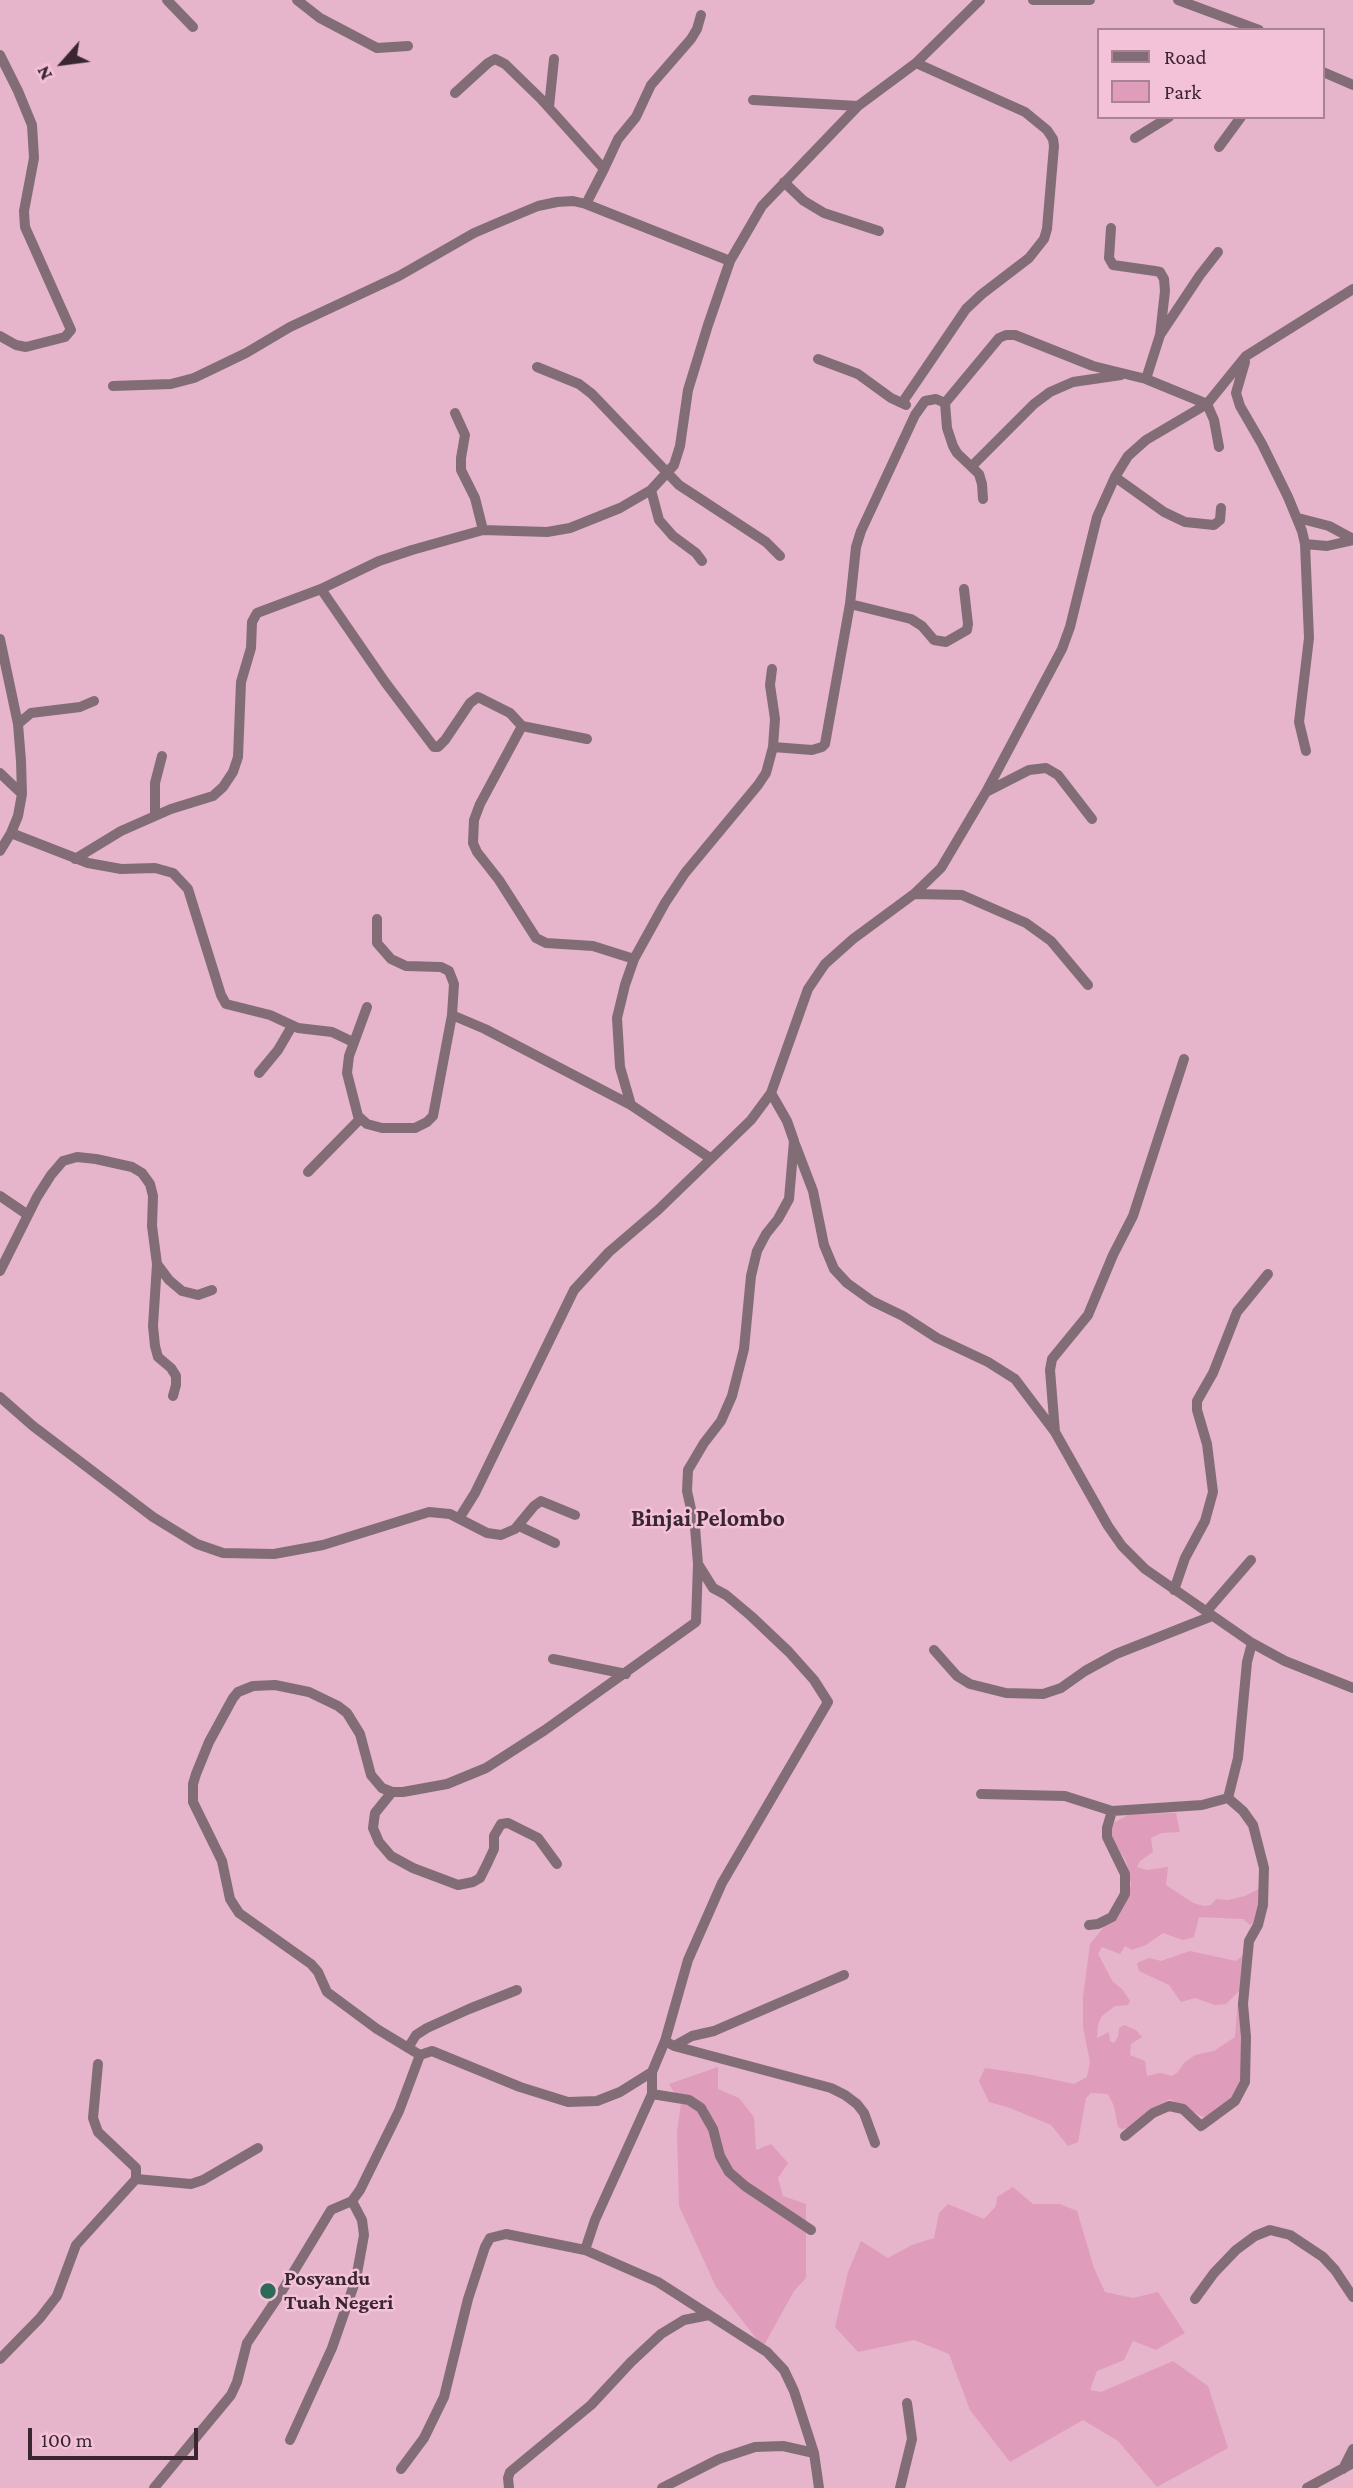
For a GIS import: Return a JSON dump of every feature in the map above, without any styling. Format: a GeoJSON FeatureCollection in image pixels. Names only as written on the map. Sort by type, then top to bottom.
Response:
{"type":"FeatureCollection","features":[{"type":"Feature","properties":{"kind":"street"},"geometry":{"type":"LineString","coordinates":[[167,0],[193,27]]}},
{"type":"Feature","properties":{"kind":"street"},"geometry":{"type":"LineString","coordinates":[[297,0],[320,18],[377,48],[408,46]]}},
{"type":"Feature","properties":{"kind":"street"},"geometry":{"type":"LineString","coordinates":[[75,859],[121,831],[212,796],[223,787],[233,772],[238,757],[240,682],[251,648],[254,617],[261,611],[321,589],[379,561],[483,530],[547,532],[570,528],[620,508],[651,490],[667,475],[674,465],[680,446],[694,368],[730,261],[762,206],[858,106],[916,63],[980,0]]}},
{"type":"Feature","properties":{"kind":"street"},"geometry":{"type":"LineString","coordinates":[[1033,0],[1090,0]]}},
{"type":"Feature","properties":{"kind":"street"},"geometry":{"type":"LineString","coordinates":[[1178,0],[1253,28]]}},
{"type":"Feature","properties":{"kind":"street"},"geometry":{"type":"LineString","coordinates":[[586,204],[618,139],[636,117],[651,85],[691,39],[701,15]]}},
{"type":"Feature","properties":{"kind":"street"},"geometry":{"type":"LineString","coordinates":[[0,55],[22,99],[33,133],[34,158],[24,211],[25,227],[71,330],[65,337],[26,347],[0,336]]}},
{"type":"Feature","properties":{"kind":"street"},"geometry":{"type":"LineString","coordinates":[[455,93],[495,59],[515,72],[604,169]]}},
{"type":"Feature","properties":{"kind":"street"},"geometry":{"type":"LineString","coordinates":[[549,107],[554,59]]}},
{"type":"Feature","properties":{"kind":"street"},"geometry":{"type":"LineString","coordinates":[[902,403],[958,319],[982,294],[1028,258],[1044,239],[1054,146],[1047,130],[1025,112],[916,63]]}},
{"type":"Feature","properties":{"kind":"street"},"geometry":{"type":"LineString","coordinates":[[1325,73],[1353,85]]}},
{"type":"Feature","properties":{"kind":"street"},"geometry":{"type":"LineString","coordinates":[[753,100],[858,106]]}},
{"type":"Feature","properties":{"kind":"street"},"geometry":{"type":"LineString","coordinates":[[1135,138],[1166,119]]}},
{"type":"Feature","properties":{"kind":"street"},"geometry":{"type":"LineString","coordinates":[[1219,147],[1240,119]]}},
{"type":"Feature","properties":{"kind":"street"},"geometry":{"type":"LineString","coordinates":[[784,182],[804,201],[824,213],[879,232]]}},
{"type":"Feature","properties":{"kind":"street"},"geometry":{"type":"LineString","coordinates":[[113,386],[171,384],[194,378],[246,353],[307,318],[387,282],[502,221],[538,206],[557,202],[586,204],[730,261]]}},
{"type":"Feature","properties":{"kind":"street"},"geometry":{"type":"LineString","coordinates":[[1111,228],[1110,258],[1113,265],[1160,272],[1164,279],[1166,290],[1160,335],[1146,379]]}},
{"type":"Feature","properties":{"kind":"street"},"geometry":{"type":"LineString","coordinates":[[1160,335],[1218,252]]}},
{"type":"Feature","properties":{"kind":"street"},"geometry":{"type":"LineString","coordinates":[[460,1517],[475,1493],[575,1290],[609,1252],[658,1210],[751,1120],[771,1093],[808,989],[825,964],[853,939],[914,894],[941,868],[986,792],[1062,649],[1097,517],[1128,456],[1137,446],[1207,404],[1247,356],[1353,289]]}},
{"type":"Feature","properties":{"kind":"street"},"geometry":{"type":"LineString","coordinates":[[983,499],[981,478],[953,446],[947,428],[945,403],[999,338],[1006,335],[1015,335],[1093,366],[1146,379],[1207,404],[1214,420],[1219,447]]}},
{"type":"Feature","properties":{"kind":"street"},"geometry":{"type":"LineString","coordinates":[[1247,356],[1236,393],[1240,406],[1298,518],[1305,544],[1309,638],[1300,695],[1299,722],[1306,751]]}},
{"type":"Feature","properties":{"kind":"street"},"geometry":{"type":"LineString","coordinates":[[818,359],[858,374],[891,398],[919,409]]}},
{"type":"Feature","properties":{"kind":"street"},"geometry":{"type":"LineString","coordinates":[[537,367],[579,384],[597,398],[667,475],[696,498],[771,545],[780,556]]}},
{"type":"Feature","properties":{"kind":"street"},"geometry":{"type":"LineString","coordinates":[[973,466],[1006,431],[1050,392],[1073,382],[1131,374]]}},
{"type":"Feature","properties":{"kind":"street"},"geometry":{"type":"LineString","coordinates":[[773,747],[812,750],[825,744],[861,531],[891,461],[919,409],[925,401],[945,403]]}},
{"type":"Feature","properties":{"kind":"street"},"geometry":{"type":"LineString","coordinates":[[455,413],[465,435],[461,470],[475,498],[483,530]]}},
{"type":"Feature","properties":{"kind":"street"},"geometry":{"type":"LineString","coordinates":[[1115,477],[1164,512],[1185,522],[1214,525],[1220,520],[1221,508]]}},
{"type":"Feature","properties":{"kind":"street"},"geometry":{"type":"LineString","coordinates":[[651,490],[659,520],[702,561]]}},
{"type":"Feature","properties":{"kind":"street"},"geometry":{"type":"LineString","coordinates":[[1298,518],[1329,526],[1353,539]]}},
{"type":"Feature","properties":{"kind":"street"},"geometry":{"type":"LineString","coordinates":[[1305,544],[1327,546],[1353,539]]}},
{"type":"Feature","properties":{"kind":"street"},"geometry":{"type":"LineString","coordinates":[[321,589],[434,747],[439,746],[470,703],[478,697],[510,713],[522,726],[587,739]]}},
{"type":"Feature","properties":{"kind":"street"},"geometry":{"type":"LineString","coordinates":[[850,604],[911,619],[928,631],[934,640],[946,642],[967,630],[964,589]]}},
{"type":"Feature","properties":{"kind":"street"},"geometry":{"type":"LineString","coordinates":[[0,639],[18,724],[22,794],[18,816],[0,851]]}},
{"type":"Feature","properties":{"kind":"street"},"geometry":{"type":"LineString","coordinates":[[631,1105],[620,1067],[617,1018],[625,985],[634,959],[665,903],[685,873],[766,773],[773,747],[775,719],[770,685],[772,669]]}},
{"type":"Feature","properties":{"kind":"street"},"geometry":{"type":"LineString","coordinates":[[18,724],[31,713],[88,705],[94,701]]}},
{"type":"Feature","properties":{"kind":"street"},"geometry":{"type":"LineString","coordinates":[[522,726],[480,804],[473,833],[477,852],[499,880],[532,934],[540,941],[593,946],[634,959]]}},
{"type":"Feature","properties":{"kind":"street"},"geometry":{"type":"LineString","coordinates":[[155,816],[155,783],[162,756]]}},
{"type":"Feature","properties":{"kind":"street"},"geometry":{"type":"LineString","coordinates":[[986,792],[1029,771],[1046,768],[1058,775],[1092,820]]}},
{"type":"Feature","properties":{"kind":"street"},"geometry":{"type":"LineString","coordinates":[[0,773],[22,794]]}},
{"type":"Feature","properties":{"kind":"street"},"geometry":{"type":"LineString","coordinates":[[11,833],[75,859],[121,869],[155,868],[173,873],[188,889],[226,1004],[270,1015],[292,1026],[331,1032],[353,1042]]}},
{"type":"Feature","properties":{"kind":"street"},"geometry":{"type":"LineString","coordinates":[[914,894],[962,895],[1026,923],[1051,941],[1088,985]]}},
{"type":"Feature","properties":{"kind":"street"},"geometry":{"type":"LineString","coordinates":[[367,1007],[353,1042],[347,1068],[352,1098],[360,1119],[372,1125],[400,1129],[418,1127],[430,1119],[437,1104],[452,1015],[454,984],[451,973],[441,967],[406,967],[391,959],[377,943],[377,919]]}},
{"type":"Feature","properties":{"kind":"street"},"geometry":{"type":"LineString","coordinates":[[452,1015],[631,1105],[710,1158]]}},
{"type":"Feature","properties":{"kind":"street"},"geometry":{"type":"LineString","coordinates":[[258,1073],[278,1050],[292,1026]]}},
{"type":"Feature","properties":{"kind":"street"},"geometry":{"type":"LineString","coordinates":[[1055,1432],[1050,1370],[1052,1359],[1088,1315],[1133,1216],[1184,1059]]}},
{"type":"Feature","properties":{"kind":"street"},"geometry":{"type":"LineString","coordinates":[[771,1093],[788,1121],[813,1191],[824,1245],[834,1269],[847,1283],[872,1301],[903,1316],[937,1338],[1003,1370],[1024,1388],[1055,1432],[1108,1526],[1122,1546],[1145,1569],[1252,1643],[1285,1661],[1353,1688]]}},
{"type":"Feature","properties":{"kind":"street"},"geometry":{"type":"LineString","coordinates":[[308,1172],[360,1119]]}},
{"type":"Feature","properties":{"kind":"street"},"geometry":{"type":"LineString","coordinates":[[698,1563],[713,1588],[743,1609],[789,1652],[814,1680],[828,1702],[722,1883],[688,1960],[670,2044],[652,2073],[620,2092],[597,2101],[580,2103],[549,2097],[432,2051],[420,2055],[327,1992],[312,1964],[239,1913],[230,1899],[219,1854],[196,1810],[192,1790],[201,1760],[229,1703],[244,1689],[263,1684],[309,1692],[338,1706],[347,1713],[360,1734],[371,1775],[382,1788],[392,1792],[435,1787],[473,1774],[545,1730],[696,1622],[698,1563],[695,1527],[687,1491],[688,1470],[721,1421],[733,1396],[744,1349],[751,1276],[757,1251],[789,1199],[794,1141]]}},
{"type":"Feature","properties":{"kind":"street"},"geometry":{"type":"LineString","coordinates":[[0,1271],[51,1175],[67,1159],[96,1159],[132,1167],[145,1176],[152,1189],[152,1226],[157,1264],[153,1326],[155,1346],[158,1357],[176,1376],[173,1396]]}},
{"type":"Feature","properties":{"kind":"street"},"geometry":{"type":"LineString","coordinates":[[0,1196],[28,1214]]}},
{"type":"Feature","properties":{"kind":"street"},"geometry":{"type":"LineString","coordinates":[[157,1264],[182,1291],[198,1295],[212,1290]]}},
{"type":"Feature","properties":{"kind":"street"},"geometry":{"type":"LineString","coordinates":[[1174,1590],[1185,1558],[1205,1521],[1213,1492],[1207,1444],[1196,1410],[1197,1401],[1217,1363],[1237,1312],[1268,1273]]}},
{"type":"Feature","properties":{"kind":"street"},"geometry":{"type":"LineString","coordinates":[[0,1397],[33,1426],[153,1517],[197,1545],[223,1553],[274,1554],[323,1545],[429,1512],[444,1512],[460,1517],[496,1535],[506,1535],[519,1526],[534,1506],[541,1502],[575,1515]]}},
{"type":"Feature","properties":{"kind":"street"},"geometry":{"type":"LineString","coordinates":[[519,1526],[555,1543]]}},
{"type":"Feature","properties":{"kind":"street"},"geometry":{"type":"LineString","coordinates":[[934,1650],[957,1676],[970,1684],[1006,1693],[1043,1694],[1061,1688],[1116,1654],[1209,1614],[1251,1560]]}},
{"type":"Feature","properties":{"kind":"street"},"geometry":{"type":"LineString","coordinates":[[1228,1798],[1238,1758],[1247,1662],[1252,1643]]}},
{"type":"Feature","properties":{"kind":"street"},"geometry":{"type":"LineString","coordinates":[[554,1659],[626,1674]]}},
{"type":"Feature","properties":{"kind":"street"},"geometry":{"type":"LineString","coordinates":[[392,1792],[375,1813],[373,1828],[379,1842],[391,1856],[413,1868],[458,1885],[473,1882],[480,1878],[488,1862],[494,1849],[494,1836],[501,1824],[508,1823],[538,1838],[557,1864]]}},
{"type":"Feature","properties":{"kind":"street"},"geometry":{"type":"LineString","coordinates":[[981,1794],[1065,1796],[1112,1811],[1202,1805],[1228,1798]]}},
{"type":"Feature","properties":{"kind":"street"},"geometry":{"type":"LineString","coordinates":[[1125,2136],[1153,2113],[1169,2106],[1183,2109],[1202,2126],[1234,2101],[1245,2082],[1246,2037],[1243,2004],[1249,1941],[1258,1924],[1263,1905],[1264,1868],[1253,1825],[1243,1811],[1228,1798]]}},
{"type":"Feature","properties":{"kind":"street"},"geometry":{"type":"LineString","coordinates":[[1089,1925],[1112,1917],[1125,1894],[1125,1874],[1107,1837],[1112,1811]]}},
{"type":"Feature","properties":{"kind":"street"},"geometry":{"type":"LineString","coordinates":[[670,2044],[714,2031],[844,1975]]}},
{"type":"Feature","properties":{"kind":"street"},"geometry":{"type":"LineString","coordinates":[[408,2048],[416,2035],[427,2028],[517,1990]]}},
{"type":"Feature","properties":{"kind":"street"},"geometry":{"type":"LineString","coordinates":[[670,2044],[831,2088],[861,2108],[874,2143]]}},
{"type":"Feature","properties":{"kind":"street"},"geometry":{"type":"LineString","coordinates":[[154,2488],[231,2395],[247,2343],[331,2210],[352,2201],[360,2190],[399,2111],[420,2055]]}},
{"type":"Feature","properties":{"kind":"street"},"geometry":{"type":"LineString","coordinates":[[0,2359],[40,2318],[57,2296],[76,2245],[136,2179],[136,2168],[104,2139],[93,2118],[98,2064]]}},
{"type":"Feature","properties":{"kind":"street"},"geometry":{"type":"LineString","coordinates":[[585,2250],[652,2094],[652,2073]]}},
{"type":"Feature","properties":{"kind":"street"},"geometry":{"type":"LineString","coordinates":[[652,2094],[689,2100],[702,2108],[729,2172],[745,2186],[811,2230]]}},
{"type":"Feature","properties":{"kind":"street"},"geometry":{"type":"LineString","coordinates":[[136,2179],[191,2184],[203,2180],[258,2148]]}},
{"type":"Feature","properties":{"kind":"street"},"geometry":{"type":"LineString","coordinates":[[290,2440],[332,2348],[356,2279],[364,2235],[362,2220],[352,2201]]}},
{"type":"Feature","properties":{"kind":"street"},"geometry":{"type":"LineString","coordinates":[[1195,2299],[1214,2273],[1236,2250],[1255,2236],[1270,2230],[1290,2235],[1323,2257],[1353,2297]]}},
{"type":"Feature","properties":{"kind":"street"},"geometry":{"type":"LineString","coordinates":[[401,2469],[436,2418],[444,2397],[468,2299],[491,2238],[506,2234],[585,2250],[658,2282],[767,2352],[781,2366],[794,2391],[814,2453],[818,2486],[829,2488]]}},
{"type":"Feature","properties":{"kind":"street"},"geometry":{"type":"LineString","coordinates":[[509,2488],[510,2472],[592,2405],[661,2334],[684,2320],[709,2315]]}},
{"type":"Feature","properties":{"kind":"street"},"geometry":{"type":"LineString","coordinates":[[900,2488],[912,2439],[907,2403]]}},
{"type":"Feature","properties":{"kind":"street"},"geometry":{"type":"LineString","coordinates":[[662,2488],[683,2483],[719,2459],[755,2447],[783,2446],[814,2453]]}},
{"type":"Feature","properties":{"kind":"street"},"geometry":{"type":"LineString","coordinates":[[1307,2488],[1349,2468],[1353,2449]]}},
{"type":"Feature","properties":{"kind":"green space"},"geometry":{"type":"Polygon","coordinates":[[[1176,1813],[1180,1832],[1161,1833],[1151,1838],[1153,1852],[1140,1861],[1137,1867],[1147,1870],[1168,1867],[1166,1885],[1193,1903],[1204,1906],[1211,1905],[1216,1899],[1228,1900],[1245,1896],[1262,1887],[1255,1922],[1250,1925],[1243,1919],[1199,1917],[1194,1937],[1183,1940],[1163,1933],[1146,1945],[1132,1950],[1125,1946],[1120,1954],[1102,1947],[1098,1954],[1113,1982],[1130,2001],[1128,2005],[1115,2006],[1102,2016],[1098,2024],[1097,2038],[1109,2032],[1110,2041],[1114,2043],[1119,2028],[1124,2025],[1136,2030],[1142,2037],[1131,2044],[1130,2055],[1145,2061],[1147,2076],[1160,2073],[1172,2076],[1195,2055],[1214,2051],[1235,2037],[1238,2000],[1241,2007],[1242,2083],[1235,2096],[1207,2116],[1203,2117],[1170,2099],[1151,2109],[1129,2128],[1122,2129],[1118,2127],[1114,2106],[1108,2094],[1091,2093],[1086,2098],[1078,2142],[1068,2146],[1051,2125],[989,2102],[979,2081],[985,2068],[1074,2084],[1087,2077],[1090,2062],[1083,2027],[1083,1997],[1090,1944],[1128,1897],[1131,1884],[1126,1861],[1111,1838],[1111,1827],[1130,1814],[1176,1813]]]}},
{"type":"Feature","properties":{"kind":"green space"},"geometry":{"type":"Polygon","coordinates":[[[1190,1951],[1236,1961],[1243,1955],[1242,1992],[1238,1992],[1226,2004],[1215,2005],[1195,1998],[1181,2002],[1169,1985],[1139,1971],[1137,1963],[1149,1958],[1161,1961],[1190,1951]]]}},
{"type":"Feature","properties":{"kind":"green space"},"geometry":{"type":"Polygon","coordinates":[[[718,2067],[718,2089],[739,2098],[754,2117],[756,2150],[771,2144],[788,2163],[778,2178],[783,2196],[806,2204],[806,2278],[794,2291],[763,2347],[716,2287],[679,2206],[677,2132],[681,2104],[669,2084],[718,2067]]]}},
{"type":"Feature","properties":{"kind":"green space"},"geometry":{"type":"Polygon","coordinates":[[[1013,2187],[1033,2204],[1060,2204],[1077,2211],[1094,2268],[1105,2292],[1133,2298],[1158,2292],[1185,2333],[1156,2350],[1133,2341],[1124,2360],[1097,2371],[1090,2390],[1101,2392],[1173,2361],[1208,2386],[1228,2448],[1157,2487],[1118,2441],[1083,2420],[1010,2462],[970,2410],[949,2354],[914,2340],[858,2352],[835,2327],[848,2272],[861,2241],[888,2258],[912,2245],[934,2238],[939,2213],[948,2204],[984,2219],[996,2206],[997,2197],[1013,2187]]]}},
{"type":"Feature","properties":{"kind":"place","name":"Posyandu Tuah Negeri"},"geometry":{"type":"Point","coordinates":[268,2291]}},
{"type":"Feature","properties":{"kind":"district","name":"Binjai Pelombo"},"geometry":{"type":"Point","coordinates":[708,1519]}}]}
